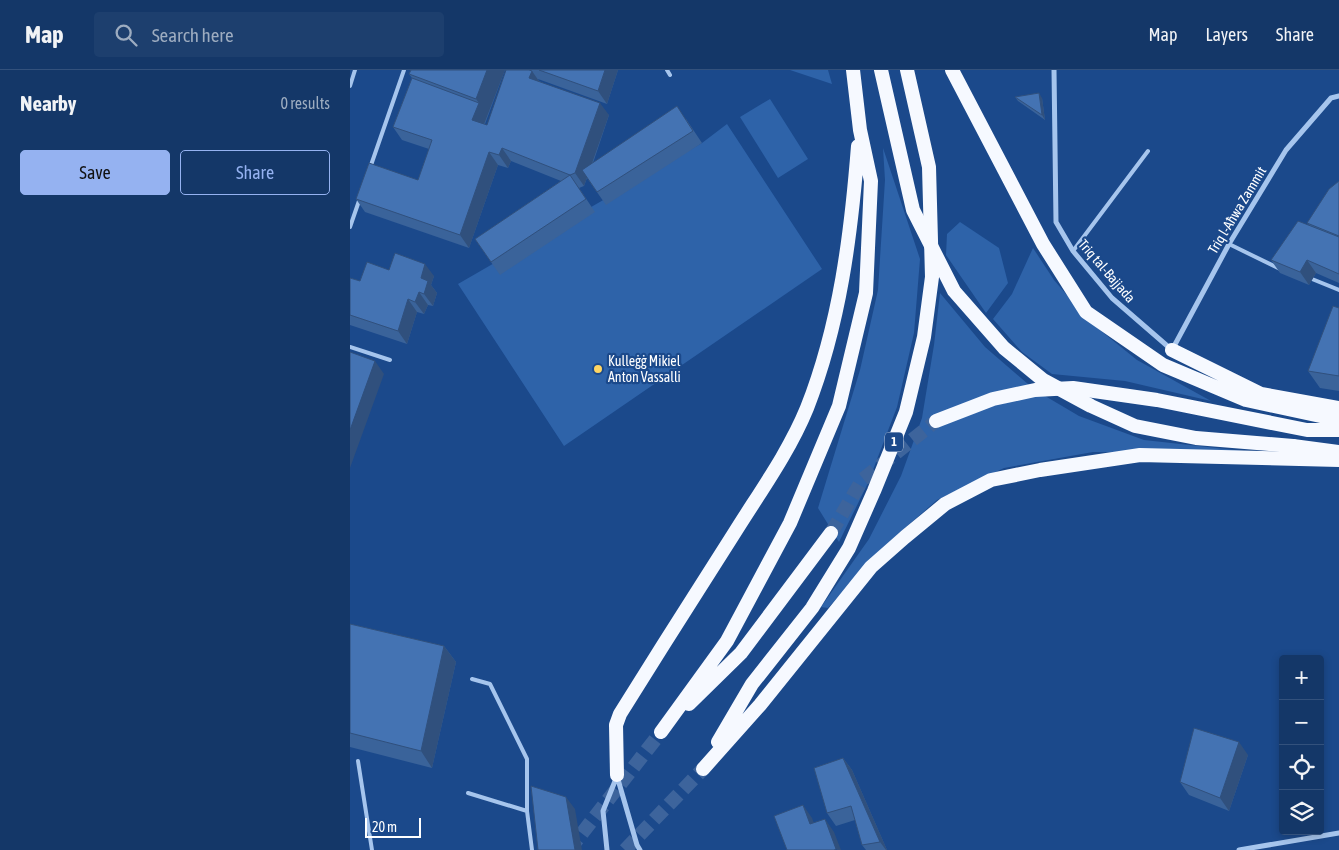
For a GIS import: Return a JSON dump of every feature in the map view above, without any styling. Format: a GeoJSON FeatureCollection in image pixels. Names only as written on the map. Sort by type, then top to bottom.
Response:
{"type":"FeatureCollection","features":[{"type":"Feature","properties":{"kind":"highway"},"geometry":{"type":"LineString","coordinates":[[830,533],[741,653],[661,732],[727,641],[790,523],[839,406],[866,294],[871,181],[860,130],[853,70]]}},
{"type":"Feature","properties":{"kind":"highway"},"geometry":{"type":"LineString","coordinates":[[881,70],[913,210],[954,291],[1004,348],[1043,380],[1091,406],[1135,426],[1196,438],[1339,452]]}},
{"type":"Feature","properties":{"kind":"highway","name":"1"},"geometry":{"type":"LineString","coordinates":[[907,70],[929,167],[932,277],[924,337],[906,412],[849,548],[812,608],[752,684],[703,768],[766,697],[871,567],[945,504],[991,480],[1140,454],[1339,460]]}},
{"type":"Feature","properties":{"kind":"highway"},"geometry":{"type":"LineString","coordinates":[[952,70],[1043,244],[1086,312],[1163,365],[1246,400],[1339,420]]}},
{"type":"Feature","properties":{"kind":"highway"},"geometry":{"type":"LineString","coordinates":[[617,776],[616,725],[620,714],[780,461],[806,409],[825,352],[844,279],[853,210],[860,130]]}},
{"type":"Feature","properties":{"kind":"highway"},"geometry":{"type":"LineString","coordinates":[[1172,350],[1261,394],[1339,408]]}},
{"type":"Feature","properties":{"kind":"highway"},"geometry":{"type":"LineString","coordinates":[[936,421],[993,399],[1035,390],[1073,388],[1157,400],[1307,430],[1339,430]]}},
{"type":"Feature","properties":{"kind":"street","name":"Triq tal-Bajjada"},"geometry":{"type":"LineString","coordinates":[[1054,70],[1056,222],[1073,252],[1112,298],[1172,350]]}},
{"type":"Feature","properties":{"kind":"street","name":"Triq l-Aħwa Zammit"},"geometry":{"type":"LineString","coordinates":[[1172,350],[1229,244],[1286,150],[1331,98],[1339,96]]}},
{"type":"Feature","properties":{"kind":"street"},"geometry":{"type":"LineString","coordinates":[[607,850],[603,811],[617,776]]}},
{"type":"Feature","properties":{"kind":"street"},"geometry":{"type":"LineString","coordinates":[[617,776],[640,850]]}},
{"type":"Feature","properties":{"kind":"street"},"geometry":{"type":"LineString","coordinates":[[1239,850],[1339,833]]}},
{"type":"Feature","properties":{"kind":"lane"},"geometry":{"type":"LineString","coordinates":[[350,86],[355,70]]}},
{"type":"Feature","properties":{"kind":"lane"},"geometry":{"type":"LineString","coordinates":[[369,171],[404,70]]}},
{"type":"Feature","properties":{"kind":"lane"},"geometry":{"type":"LineString","coordinates":[[667,70],[670,75]]}},
{"type":"Feature","properties":{"kind":"lane"},"geometry":{"type":"LineString","coordinates":[[1073,252],[1148,151]]}},
{"type":"Feature","properties":{"kind":"lane"},"geometry":{"type":"LineString","coordinates":[[350,227],[363,190]]}},
{"type":"Feature","properties":{"kind":"lane"},"geometry":{"type":"LineString","coordinates":[[1229,244],[1282,270]]}},
{"type":"Feature","properties":{"kind":"lane"},"geometry":{"type":"LineString","coordinates":[[1312,279],[1339,290]]}},
{"type":"Feature","properties":{"kind":"lane"},"geometry":{"type":"LineString","coordinates":[[350,346],[390,360]]}},
{"type":"Feature","properties":{"kind":"lane"},"geometry":{"type":"LineString","coordinates":[[472,679],[490,684],[527,759],[526,811],[532,850]]}},
{"type":"Feature","properties":{"kind":"lane"},"geometry":{"type":"LineString","coordinates":[[358,760],[372,850]]}},
{"type":"Feature","properties":{"kind":"lane"},"geometry":{"type":"LineString","coordinates":[[468,793],[526,811]]}},
{"type":"Feature","properties":{"kind":"shaded area"},"geometry":{"type":"Polygon","coordinates":[[[790,70],[828,70],[832,84],[790,70]]]}},
{"type":"Feature","properties":{"kind":"shaded area"},"geometry":{"type":"Polygon","coordinates":[[[770,99],[808,159],[778,178],[740,117],[770,99]]]}},
{"type":"Feature","properties":{"kind":"shaded area"},"geometry":{"type":"Polygon","coordinates":[[[727,124],[822,269],[564,446],[458,284],[702,143],[727,124]]]}},
{"type":"Feature","properties":{"kind":"shaded area"},"geometry":{"type":"Polygon","coordinates":[[[883,148],[920,259],[914,333],[897,407],[868,483],[839,542],[818,508],[860,370],[878,290],[885,180],[883,148]]]}},
{"type":"Feature","properties":{"kind":"shaded area"},"geometry":{"type":"Polygon","coordinates":[[[960,222],[999,248],[1008,283],[986,313],[946,255],[947,234],[960,222]]]}},
{"type":"Feature","properties":{"kind":"shaded area"},"geometry":{"type":"Polygon","coordinates":[[[1033,248],[1054,280],[1090,322],[1137,360],[1211,401],[1125,381],[1052,374],[1022,352],[993,319],[1012,294],[1033,248]]]}},
{"type":"Feature","properties":{"kind":"shaded area"},"geometry":{"type":"Polygon","coordinates":[[[940,293],[985,347],[1035,390],[1079,416],[1144,440],[1262,453],[1093,452],[1004,468],[937,500],[882,548],[828,608],[821,607],[869,539],[901,476],[922,418],[940,293]]]}},
{"type":"Feature","properties":{"kind":"building"},"geometry":{"type":"Polygon","coordinates":[[[411,70],[487,70],[476,99],[409,74],[411,70]]]}},
{"type":"Feature","properties":{"kind":"building"},"geometry":{"type":"Polygon","coordinates":[[[506,70],[532,71],[529,78],[600,103],[575,173],[570,175],[502,148],[499,155],[489,152],[460,235],[356,199],[369,163],[418,180],[432,140],[393,127],[412,78],[479,103],[472,120],[487,125],[506,70]]]}},
{"type":"Feature","properties":{"kind":"building"},"geometry":{"type":"Polygon","coordinates":[[[539,70],[605,70],[598,91],[539,70]]]}},
{"type":"Feature","properties":{"kind":"building"},"geometry":{"type":"Polygon","coordinates":[[[1039,93],[1042,115],[1015,97],[1039,93]]]}},
{"type":"Feature","properties":{"kind":"building"},"geometry":{"type":"Polygon","coordinates":[[[677,106],[693,131],[597,192],[582,170],[677,106]]]}},
{"type":"Feature","properties":{"kind":"building"},"geometry":{"type":"Polygon","coordinates":[[[570,175],[586,199],[491,262],[475,239],[570,175]]]}},
{"type":"Feature","properties":{"kind":"building"},"geometry":{"type":"Polygon","coordinates":[[[1339,181],[1339,236],[1307,223],[1329,189],[1339,181]]]}},
{"type":"Feature","properties":{"kind":"building"},"geometry":{"type":"Polygon","coordinates":[[[1298,221],[1339,237],[1339,274],[1307,260],[1300,272],[1271,260],[1298,221]]]}},
{"type":"Feature","properties":{"kind":"building"},"geometry":{"type":"Polygon","coordinates":[[[395,253],[425,264],[421,278],[428,281],[424,294],[419,292],[415,302],[408,299],[398,331],[350,315],[350,278],[360,281],[367,262],[389,270],[395,253]]]}},
{"type":"Feature","properties":{"kind":"building"},"geometry":{"type":"Polygon","coordinates":[[[1333,306],[1339,308],[1339,376],[1308,371],[1333,306]]]}},
{"type":"Feature","properties":{"kind":"building"},"geometry":{"type":"Polygon","coordinates":[[[350,352],[375,361],[350,430],[350,352]]]}},
{"type":"Feature","properties":{"kind":"building"},"geometry":{"type":"Polygon","coordinates":[[[350,624],[444,646],[421,751],[350,733],[350,624]]]}},
{"type":"Feature","properties":{"kind":"building"},"geometry":{"type":"Polygon","coordinates":[[[1194,728],[1239,742],[1220,798],[1180,782],[1194,728]]]}},
{"type":"Feature","properties":{"kind":"building"},"geometry":{"type":"Polygon","coordinates":[[[843,758],[880,842],[862,845],[851,806],[827,813],[814,768],[843,758]]]}},
{"type":"Feature","properties":{"kind":"building"},"geometry":{"type":"Polygon","coordinates":[[[531,786],[566,797],[575,850],[538,850],[531,786]]]}},
{"type":"Feature","properties":{"kind":"building"},"geometry":{"type":"Polygon","coordinates":[[[803,805],[810,824],[825,819],[836,849],[787,850],[774,816],[803,805]]]}},
{"type":"Feature","properties":{"kind":"tunnel"},"geometry":{"type":"LineString","coordinates":[[831,533],[862,480],[936,421]]}},
{"type":"Feature","properties":{"kind":"tunnel"},"geometry":{"type":"LineString","coordinates":[[569,850],[661,732]]}},
{"type":"Feature","properties":{"kind":"tunnel"},"geometry":{"type":"LineString","coordinates":[[625,850],[703,769]]}},
{"type":"Feature","properties":{"kind":"place","name":"Kulleġġ Mikiel Anton Vassalli"},"geometry":{"type":"Point","coordinates":[598,369]}}]}
